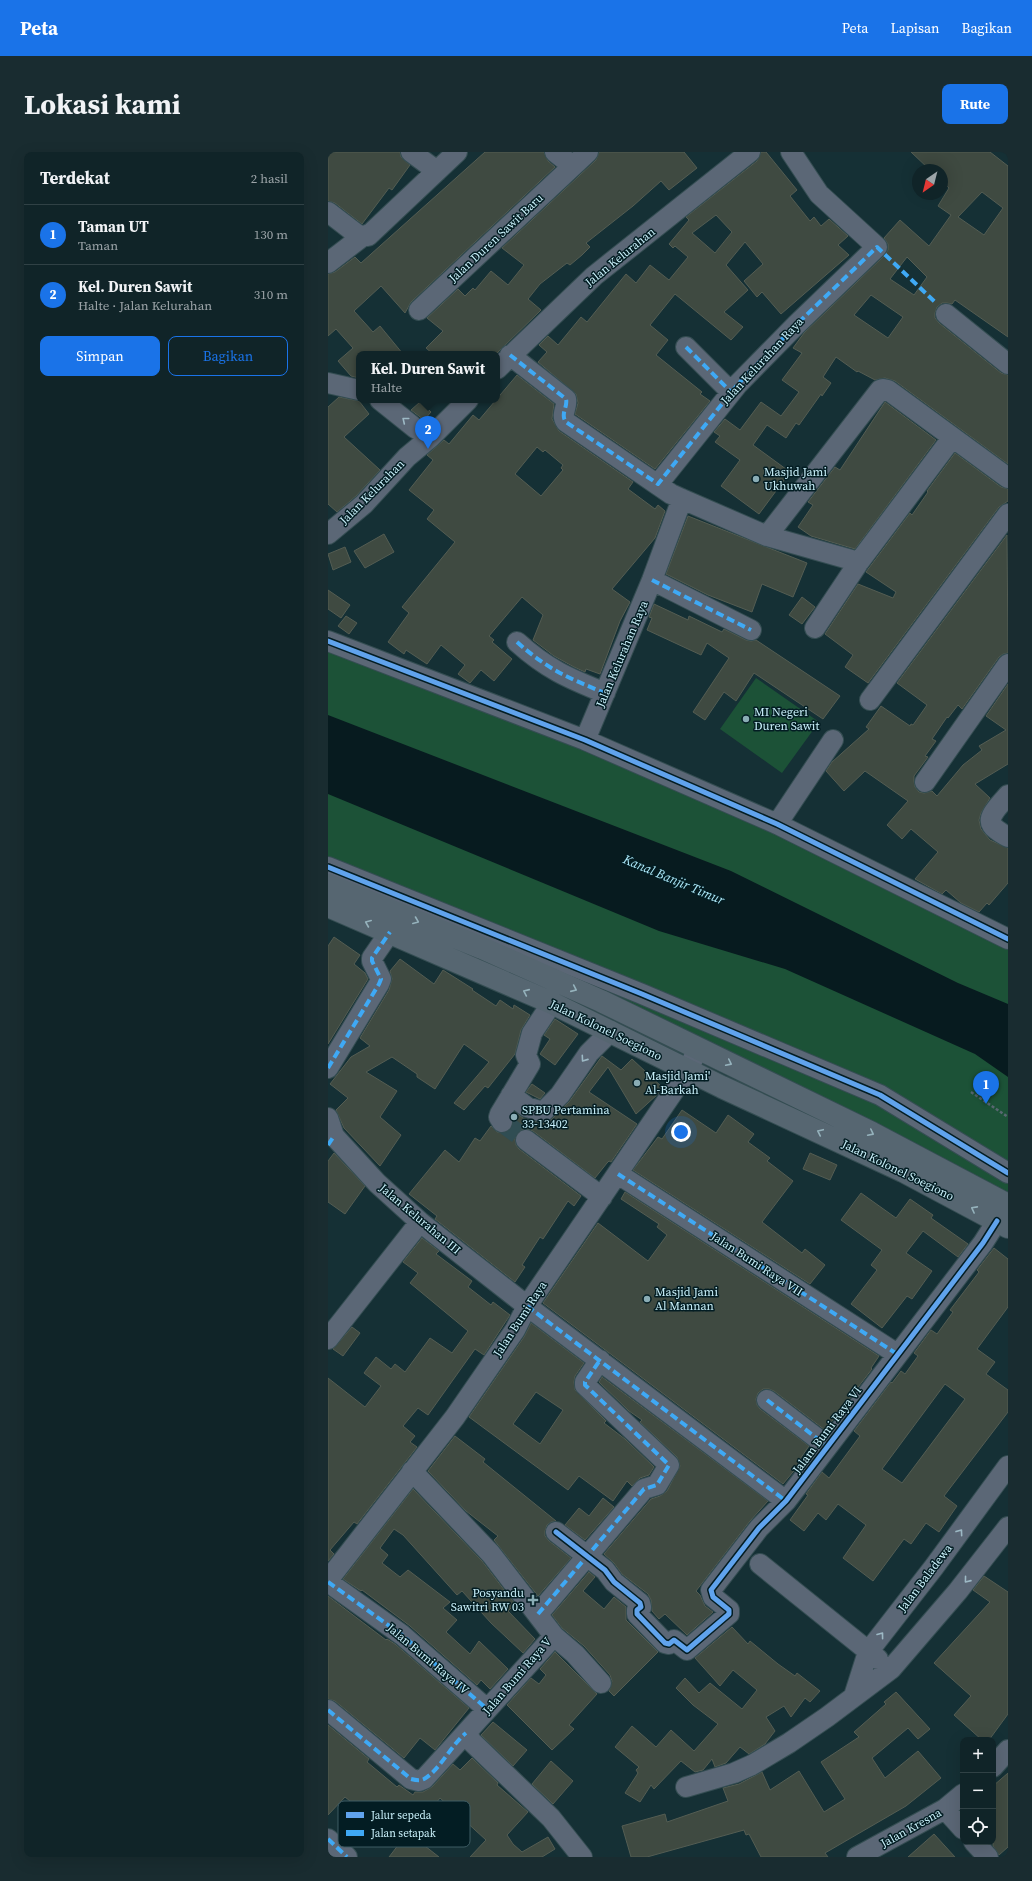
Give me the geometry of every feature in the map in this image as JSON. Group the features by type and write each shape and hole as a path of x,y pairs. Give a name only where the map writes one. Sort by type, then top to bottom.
{"main road":[{"name":"Jalan Kolonel Soegiono","path":"328,885 482,948 601,1001 872,1133 1004,1218"},
{"name":"Jalan Kolonel Soegiono","path":"328,906 552,1003 688,1070 1004,1218"}],"street":[{"path":"411,152 437,171"},
{"path":"328,263 364,236 368,236 457,152"},
{"path":"555,152 573,166"},
{"name":"Jalan Duren Sawit Baru","path":"419,310 588,152"},
{"name":"Jalan Kelurahan Raya","path":"658,484 731,392 796,325 877,247 819,194 790,152"},
{"name":"Jalan Kelurahan","path":"503,362 594,276 737,155"},
{"path":"328,212 358,235 364,236"},
{"path":"946,314 1008,364"},
{"path":"686,347 731,392"},
{"path":"503,362 566,399 567,403 563,415 566,422 682,499 767,536 859,562"},
{"path":"328,383 356,389"},
{"path":"767,536 883,388 888,390 1008,478"},
{"path":"384,403 415,428 431,437"},
{"name":"Jalan Kelurahan","path":"328,534 364,504 407,457 431,437 457,404"},
{"path":"815,628 859,562 952,438"},
{"name":"Jalan Kelurahan Raya","path":"585,740 652,580 682,499"},
{"path":"870,700 1008,514"},
{"path":"652,580 752,630"},
{"path":"328,641 585,740 778,824 1008,939"},
{"path":"517,642 536,659 562,676 605,694"},
{"path":"924,782 1008,664"},
{"path":"778,824 833,740"},
{"path":"1008,795 992,816 990,821 992,826 1008,837"},
{"path":"328,867 642,994 880,1095 1008,1173"},
{"path":"328,1068 379,984 381,979 372,962 372,958 390,932"},
{"path":"502,1122 499,1117 500,1114 530,1064 526,1055 532,1033 552,1003"},
{"path":"512,1095 527,1108 543,1112 560,1095 589,1053 611,1031"},
{"name":"Jalan Bumi Raya","path":"328,1581 455,1417 515,1330 527,1306 688,1070 698,1048"},
{"name":"Jalan Kelurahan III","path":"330,1133 377,1183 420,1222 527,1306"},
{"path":"526,1140 602,1197"},
{"name":"Jalan Bumi Raya VII","path":"618,1174 897,1354"},
{"name":"Jalam Bumi Raya VI","path":"586,1555 606,1570 614,1582 640,1603 641,1607 637,1610 637,1614 665,1643 669,1644 674,1640 687,1650 701,1639 730,1613 728,1608 711,1594 711,1590 759,1528 786,1500 897,1354 1004,1218"},
{"path":"328,1338 420,1222"},
{"path":"527,1306 786,1500"},
{"path":"538,1614 586,1555 644,1488 656,1485 669,1465 585,1385 585,1382 600,1360"},
{"path":"767,1400 827,1446"},
{"name":"Jalan Baladewa","path":"854,1696 868,1652 934,1567 1008,1466"},
{"name":"Jalan Bumi Raya V","path":"328,1710 411,1780 419,1781 424,1779 432,1772 554,1636 491,1554 412,1471"},
{"path":"686,1787 734,1773 752,1765 789,1743 891,1669 958,1591 1008,1527"},
{"path":"556,1532 586,1555"},
{"path":"760,1564 891,1669"},
{"name":"Jalan Bumi Raya IV","path":"328,1581 402,1635 487,1710"},
{"path":"554,1636 575,1654 602,1683"},
{"path":"466,1733 472,1742 551,1818 582,1857"},
{"path":"996,1764 1008,1750"},
{"name":"Jalan Kresna","path":"857,1857 945,1810 960,1797"},
{"path":"945,1810 960,1826"},
{"path":"328,1839 348,1857"},
{"path":"977,1845 988,1857"}],"path":[{"path":"971,1092 1008,1117"}],"green space":[{"path":"328,641 585,740 1008,940 1008,1205 872,1133 328,885"},
{"path":"756,678 819,722 782,773 720,729"}],"water":[{"name":"Kanal Banjir Timur","path":"328,715 731,871 958,983 1008,1004 1008,1077 975,1054 785,969 659,931 328,794"}],"building":[{"path":"328,152 400,152 401,157 410,165 392,190 389,188 362,224 335,203 328,201"},
{"path":"485,152 544,152 548,161 555,167 411,302 405,313 381,286 354,311 373,332 380,326 401,351 356,351 356,377 351,376 338,361 353,348 336,329 328,336 328,274 335,272 355,257 361,263"},
{"path":"599,152 684,152 697,168 669,190 661,181 633,206 586,243 590,247 582,255 570,265 567,263 540,284 528,299 541,310 499,351 430,351 426,348 443,331 427,318 458,289 465,296 473,288 475,290 491,271 508,285 524,265 502,248 596,160"},
{"path":"761,152 766,152 797,190 790,196 810,221 814,217 821,226 829,219 848,236 838,245 849,255 781,314 762,292 757,297 744,281 763,264 745,242 726,265 748,290 724,312 743,327 731,340 675,294 650,325 668,340 656,355 702,392 700,394 710,401 655,469 575,414 578,403 576,394 538,362 547,352 539,345 548,336 558,345 581,317 587,322 626,274 636,283 650,265 669,280 688,257 675,246 673,248 669,244 689,220 686,217 757,161","holes":["716,215 732,232 715,253 692,233"]},
{"path":"911,152 990,152 1008,166 1008,337 955,300 952,304 942,303 937,307 935,318 939,323 1001,373 1008,375 1008,464 895,381 885,378 875,380 858,371 857,372 836,357 823,377 831,383 822,396 821,394 799,425 796,423 786,438 767,425 753,445 790,472 759,514 721,486 740,460 715,442 720,436 714,432 725,419 740,430 761,402 781,416 799,392 782,380 802,353 793,348 804,333 885,255 888,250 888,244 884,238 900,220 929,246 951,215 938,206 942,200 948,200 948,164 924,164","holes":["982,192 1003,208 984,235 958,217","907,257 927,277 914,295 890,279","871,295 903,317 888,338 854,315"]},
{"path":"517,375 554,404 552,419 559,431 633,482 628,489 655,509 658,505 665,511 655,538 612,589 630,602 620,621 600,674 586,669 585,672 574,667 554,656 533,640 543,615 522,597 489,636 494,640 492,642 512,659 494,681 481,670 470,683 458,674 465,665 441,645 427,664 406,650 404,654 388,642 409,613 402,607 455,542 427,519 434,510 409,490 433,460 427,455 444,440 449,444 473,415 479,420 493,403 500,403 500,395","holes":["537,447 543,452 545,450 563,465 561,468 563,470 541,496 515,474"]},
{"path":"339,397 356,400 356,403 361,403 369,414 344,437 380,470 356,496 337,512 328,504 328,407"},
{"path":"885,402 936,440 855,549 811,536 798,527 813,505 808,502 835,467 840,470"},
{"path":"419,403 421,403 431,412 424,420 411,410"},
{"path":"955,453 1001,487 1008,489 1008,501 999,507 868,683 845,667 853,655 825,634 858,584 893,598 896,592 866,572 910,513 912,515 928,492 927,491"},
{"path":"688,516 807,563 793,597 762,584 752,612 708,595 666,574"},
{"path":"384,534 394,552 365,568 354,551"},
{"path":"1007,535 1008,653 999,657 962,709 958,705 948,718 947,717 932,739 936,741 925,756 928,757 914,776 915,787 919,792 924,793 932,791 937,796 963,765 982,750 979,746 1006,730 986,716 1008,684 1008,764 975,784 990,798 981,813 979,820 981,829 990,840 1008,848 1008,883 989,905 987,903 979,912 961,903 946,890 942,894 915,879 938,852 911,829 902,839 887,825 908,801 865,771 844,791 826,771 832,762 869,729 866,727 881,706 910,726 911,724 913,725 927,705 897,683"},
{"path":"345,547 351,562 333,570 328,554"},
{"path":"328,590 350,605 341,618 328,609"},
{"path":"802,597 815,607 802,624 789,615"},
{"path":"654,604 688,620 689,616 722,632 724,629 746,640 756,640 840,696 823,719 754,673 736,701 724,692 705,720 693,712 729,658 707,643 701,655 647,630 652,618 649,617"},
{"path":"346,616 357,623 349,634 338,626"},
{"path":"334,937 360,955 354,964 365,973 368,979 328,1044 328,946"},
{"path":"400,959 434,984 443,970 496,1006 500,1000 513,1009 514,1005 530,1015 521,1030 515,1054 488,1088 485,1086 464,1110 454,1103 489,1062 464,1044 435,1089 417,1077 417,1074 392,1057 366,1072 397,1091 380,1117 401,1135 380,1166 344,1128 336,1110 348,1098 330,1084 351,1057 370,1046 360,1038 389,990 392,979 390,971"},
{"path":"555,1019 578,1034 555,1065 540,1054 550,1039 544,1035"},
{"path":"602,1056 621,1070 632,1059 662,1087 658,1094 636,1114 608,1067 589,1092 637,1124 611,1162 609,1161 607,1163 595,1178 533,1131 527,1129 521,1130 517,1133 515,1139 516,1145 519,1149 581,1196 574,1206 568,1201 543,1239 540,1237 522,1265 525,1267 515,1282 435,1219 437,1216 409,1194 445,1150 459,1162 475,1138 480,1141 491,1126 497,1132 508,1132 512,1127 512,1116 515,1112 523,1118 540,1123 545,1123 551,1120 569,1102"},
{"path":"532,1084 545,1093 540,1099 526,1092"},
{"path":"682,1110 716,1133 728,1115 754,1134 748,1142 770,1158 767,1161 793,1181 762,1222 802,1253 805,1249 825,1265 810,1284 633,1170 658,1137 662,1139"},
{"path":"334,1153 365,1186 345,1214 328,1202 328,1161"},
{"path":"810,1153 837,1165 830,1180 803,1169"},
{"path":"625,1192 879,1356 871,1368 872,1369 825,1430 774,1391 763,1389 758,1393 756,1399 757,1405 760,1409 809,1446 800,1459 802,1461 783,1484 543,1303 598,1223 648,1261 667,1235 657,1227 659,1224 621,1199"},
{"path":"861,1193 896,1218 910,1199 933,1215 931,1218 968,1244 958,1257 923,1231 906,1253 932,1271 912,1299 907,1296 882,1328 851,1304 877,1270 871,1265 882,1250 841,1220"},
{"path":"422,1238 439,1251 436,1254 472,1281 468,1287 491,1305 493,1302 510,1315 484,1355 475,1349 428,1415 418,1408 403,1426 415,1436 410,1442 417,1447 357,1524 354,1522 330,1550 334,1554 328,1561 328,1378 365,1407 381,1386 364,1373 376,1357 391,1369 395,1364 405,1372 430,1338 452,1353 468,1331 410,1283 418,1273 403,1262"},
{"path":"994,1248 1008,1259 1008,1307 977,1349 995,1362 986,1374 1008,1390 1008,1412 944,1496 957,1506 939,1532 926,1523 911,1544 904,1539 873,1581 843,1558 866,1525 838,1504 826,1520 818,1513 804,1531 790,1520 822,1472 829,1478 860,1436 854,1431 891,1382 892,1383 901,1371 905,1374 918,1356 914,1353 931,1330 937,1334 953,1312 950,1310 979,1272 977,1270","holes":["945,1384 965,1399 902,1483 882,1469"]},
{"path":"531,1323 584,1363 575,1376 575,1390 606,1421 604,1423 625,1439 654,1467 649,1475 640,1478 632,1486 627,1481 613,1501 579,1476 568,1490 469,1417 524,1337","holes":["536,1392 563,1410 540,1444 513,1424"]},
{"path":"352,1327 360,1333 343,1356 333,1349"},
{"path":"602,1377 768,1501 750,1521 696,1591 700,1595 705,1606 713,1612 687,1635 665,1614 659,1619 652,1611 651,1600 648,1594 622,1574 614,1563 604,1554 651,1499 660,1496 667,1491 680,1466 677,1457 640,1422 642,1420 629,1411 599,1382"},
{"path":"455,1436 485,1459 483,1462 556,1521 547,1525 545,1536 549,1541 571,1558 538,1596 494,1540 498,1536 466,1511 428,1471"},
{"path":"413,1489 482,1561 515,1604 508,1611 535,1639 523,1653 491,1623 462,1591 457,1595 403,1535 394,1529 380,1548 388,1555 382,1563 400,1577 408,1570 450,1602 443,1608 457,1620 446,1632 470,1654 479,1641 508,1669 490,1689 481,1680 477,1685 410,1626 362,1590 361,1591 343,1579"},
{"path":"603,1498 614,1507 585,1540 565,1525 579,1508 589,1516"},
{"path":"589,1572 595,1577 583,1591 604,1609 614,1597 626,1607 626,1620 658,1652 614,1696 609,1691 612,1681 610,1675 584,1646 562,1628 552,1615"},
{"path":"984,1576 1008,1592 1008,1714 991,1737 979,1737 954,1715 971,1696 934,1663 990,1602 973,1590"},
{"path":"328,1596 386,1640 387,1639 395,1644 469,1708 435,1750 420,1738 404,1758 335,1701 328,1699"},
{"path":"732,1627 748,1644 750,1641 778,1664 795,1676 797,1673 820,1691 810,1702 805,1698 791,1717 784,1706 766,1717 775,1731 765,1744 749,1754 740,1747 726,1763 715,1767 712,1759 703,1770 695,1772 681,1761 654,1789 651,1785 640,1802 625,1793 638,1773 636,1770 639,1767 615,1747 632,1726 656,1747 671,1730 694,1751 718,1724 693,1705 676,1688 685,1678 699,1693 710,1683 742,1709 757,1690 733,1670 720,1686 695,1658"},
{"path":"555,1652 597,1694 569,1725 574,1729 552,1750 507,1705 531,1678 539,1684 546,1675 540,1669"},
{"path":"896,1692 930,1729 918,1739 908,1728 872,1758 885,1778 918,1751 941,1778 906,1806 825,1853 828,1857 761,1857 749,1834 746,1835 744,1830 647,1857 631,1857 622,1826 665,1814 667,1822 728,1801 723,1788 739,1784 762,1772 770,1790 799,1771 824,1812 845,1799 821,1762 859,1737 854,1732 886,1704 884,1702"},
{"path":"493,1722 527,1750 513,1766 481,1735"},
{"path":"328,1725 369,1759 367,1762 397,1787 399,1785 413,1795 415,1792 423,1792 432,1787 453,1764 460,1770 472,1758 498,1783 497,1785 528,1812 507,1835 513,1844 522,1852 548,1837 555,1849 542,1857 470,1857 486,1840 470,1825 470,1801 443,1801 440,1798 438,1801 350,1801 345,1797 341,1801 338,1801 338,1804 328,1815"},
{"path":"551,1761 573,1781 553,1804 532,1784"},
{"path":"1008,1773 1008,1847 999,1855 993,1846 996,1845 996,1783"},
{"path":"934,1834 955,1857 908,1857"},
{"path":"397,1847 426,1847 439,1857 389,1857"}],"tunnel":[{"path":"502,1122 526,1140"}],"marked path":[{"path":"510,355 566,399 564,413 564,419 566,422 658,484 738,384 796,325 877,247 937,304"},
{"path":"686,347 731,392"},
{"path":"652,580 751,630"},
{"path":"517,642 538,659 558,672 605,693"},
{"path":"328,1068 379,984 381,979 372,958 390,932"},
{"path":"328,1145 334,1136"},
{"path":"618,1174 897,1354"},
{"path":"527,1306 786,1501 784,1503"},
{"path":"538,1614 644,1489 657,1485 669,1465 585,1385 585,1382 600,1360"},
{"path":"767,1400 827,1446"},
{"path":"328,1582 402,1635 487,1709"},
{"path":"328,1710 414,1780 422,1780 430,1775 466,1733"},
{"path":"328,1839 347,1857"}],"cycle path":[{"path":"328,641 585,740 777,824 1008,939"},
{"path":"328,867 642,994 880,1095 1008,1173"},
{"path":"556,1532 605,1570 614,1582 640,1603 641,1607 637,1610 637,1614 665,1643 669,1644 674,1640 687,1650 729,1614 729,1610 713,1597 711,1590 759,1528 786,1501 983,1243 997,1221"}],"place":[{"name":"Kel. Duren Sawit","path":"428,449"},
{"name":"Masjid Jami Ukhuwah","path":"756,479"},
{"name":"MI Negeri Duren Sawit","path":"746,719"},
{"name":"Masjid Jami' Al-Barkah","path":"637,1083"},
{"name":"Taman UT","path":"986,1104"},
{"name":"SPBU Pertamina 33-13402","path":"514,1117"},
{"name":"Masjid Jami Al Mannan","path":"647,1299"},
{"name":"Posyandu Sawitri RW 03","path":"533,1600"}]}
